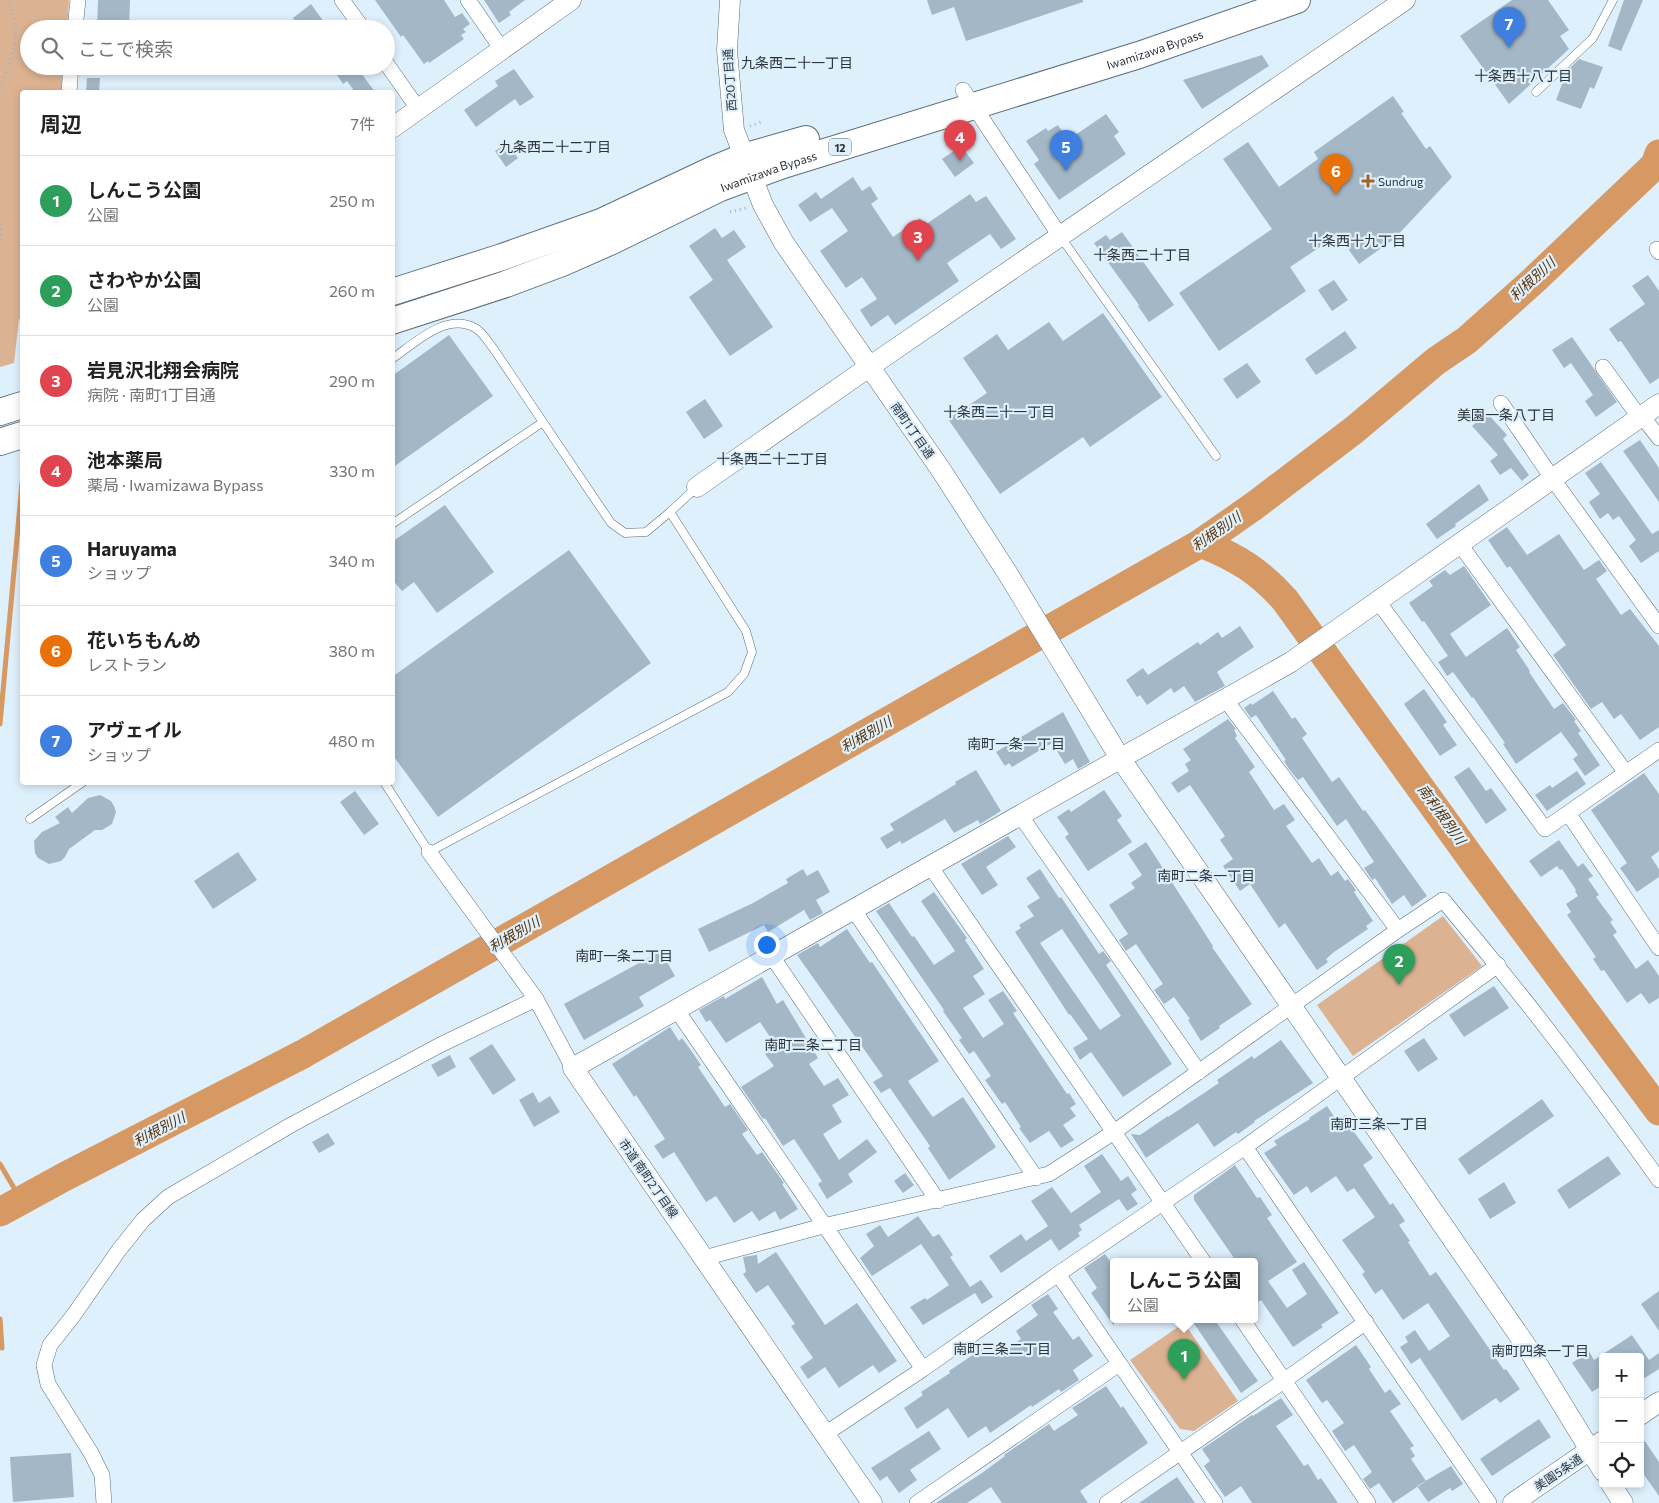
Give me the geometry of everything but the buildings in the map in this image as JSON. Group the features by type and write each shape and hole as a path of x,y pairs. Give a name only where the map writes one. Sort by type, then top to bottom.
{"highway":[{"name":"Iwamizawa Bypass","path":"395,291 502,257 601,222 714,169 747,167 968,98 1244,0"},
{"name":"Iwamizawa Bypass","path":"968,98 1139,55 1298,0"},
{"name":"Iwamizawa Bypass","path":"395,319 506,284 562,263 612,241 720,188 747,167"},
{"path":"0,412 20,406"},
{"path":"0,442 20,436"}],"street":[{"path":"76,20 78,0"},
{"path":"342,0 356,20"},
{"path":"468,0 503,51"},
{"path":"395,126 503,51 572,0"},
{"name":"西20丁目通","path":"730,0 727,50 734,130 747,167"},
{"path":"698,488 869,367 1256,100 1405,0"},
{"path":"69,90 70,75"},
{"path":"394,75 419,110"},
{"path":"968,98 1060,236"},
{"name":"南町1丁目通","path":"747,167 763,205 784,243 941,470 1008,574 1120,758 1596,1446"},
{"path":"1603,367 1659,438"},
{"path":"1500,403 1552,478 1658,623"},
{"path":"573,1068 1291,662 1659,404"},
{"path":"1459,543 1626,773"},
{"path":"1377,600 1545,829 1626,773 1657,756"},
{"path":"1225,699 1398,930"},
{"path":"1568,813 1659,948"},
{"path":"1020,815 1199,1072"},
{"name":"市道 南町2丁目線","path":"429,852 532,995 573,1068 872,1503"},
{"path":"930,866 1201,1258"},
{"path":"704,1258 823,1226 1049,1174 1114,1132 1398,930 1444,900 1498,965 1606,1106 1659,1180"},
{"path":"853,909 1036,1178"},
{"path":"771,955 938,1201"},
{"path":"824,1434 923,1369 1245,1146 1498,965"},
{"path":"104,1503 102,1475 91,1453 48,1384 44,1365 50,1346 143,1220 168,1197 291,1125 532,995"},
{"path":"676,1009 823,1226 923,1369"},
{"path":"1245,1146 1489,1503"},
{"path":"1058,1274 1215,1503"},
{"path":"1107,1503 1366,1322"},
{"path":"1245,1323 1368,1503"},
{"path":"917,1503 1120,1364"},
{"path":"1644,1412 1659,1402"},
{"name":"美園5条通","path":"1513,1503 1596,1446"},
{"path":"1614,1488 1623,1503"}],"lane":[{"path":"1536,92 1593,38 1613,0"},
{"path":"1060,236 1216,456"},
{"path":"395,357 430,332 453,323 476,328 493,348 611,522 625,533 646,532 698,488"},
{"path":"395,522 543,422"},
{"path":"386,785 429,852 728,692 744,674 752,652 746,631 670,512"},
{"path":"30,819 79,785"}],"path":[{"path":"0,87 11,57 14,37 14,20 8,0"},
{"path":"0,224 0,247"}],"shaded area":[{"path":"0,0 69,0 68,20 20,20 20,75 62,75 61,90 20,90 20,319 14,363 0,367"},
{"path":"1443,916 1482,966 1353,1056 1317,1005"},
{"path":"1184,1323 1238,1401 1194,1431 1180,1429 1130,1360"}],"waterway":[{"name":"利根別川","path":"0,1212 303,1054 1201,543 1254,506 1354,430 1436,361 1467,340 1533,281 1655,165 1659,154"},
{"path":"0,724 20,505"},
{"name":"南利根別川","path":"1201,543 1247,566 1285,600 1476,865 1659,1111"},
{"path":"0,1164 21,1200"},
{"path":"0,1319 2,1348"}],"place":[{"name":"アヴェイル","path":"1509,48"},
{"name":"池本薬局","path":"960,161"},
{"name":"Haruyama","path":"1066,171"},
{"name":"Sundrug","path":"1368,181"},
{"name":"花いちもんめ","path":"1336,195"},
{"name":"岩見沢北翔会病院","path":"918,261"},
{"name":"さわやか公園","path":"1399,985"},
{"name":"しんこう公園","path":"1184,1380"}],"district":[{"name":"九条西二十一丁目","path":"797,62"},
{"name":"十条西十八丁目","path":"1523,75"},
{"name":"九条西二十二丁目","path":"555,146"},
{"name":"十条西十九丁目","path":"1357,240"},
{"name":"十条西二十丁目","path":"1142,254"},
{"name":"十条西二十一丁目","path":"999,411"},
{"name":"美園一条八丁目","path":"1506,414"},
{"name":"十条西二十二丁目","path":"772,458"},
{"name":"南町一条一丁目","path":"1016,743"},
{"name":"南町二条一丁目","path":"1206,875"},
{"name":"南町一条二丁目","path":"624,955"},
{"name":"南町二条二丁目","path":"813,1044"},
{"name":"南町三条一丁目","path":"1379,1123"},
{"name":"南町三条二丁目","path":"1002,1348"},
{"name":"南町四条一丁目","path":"1540,1350"}]}
